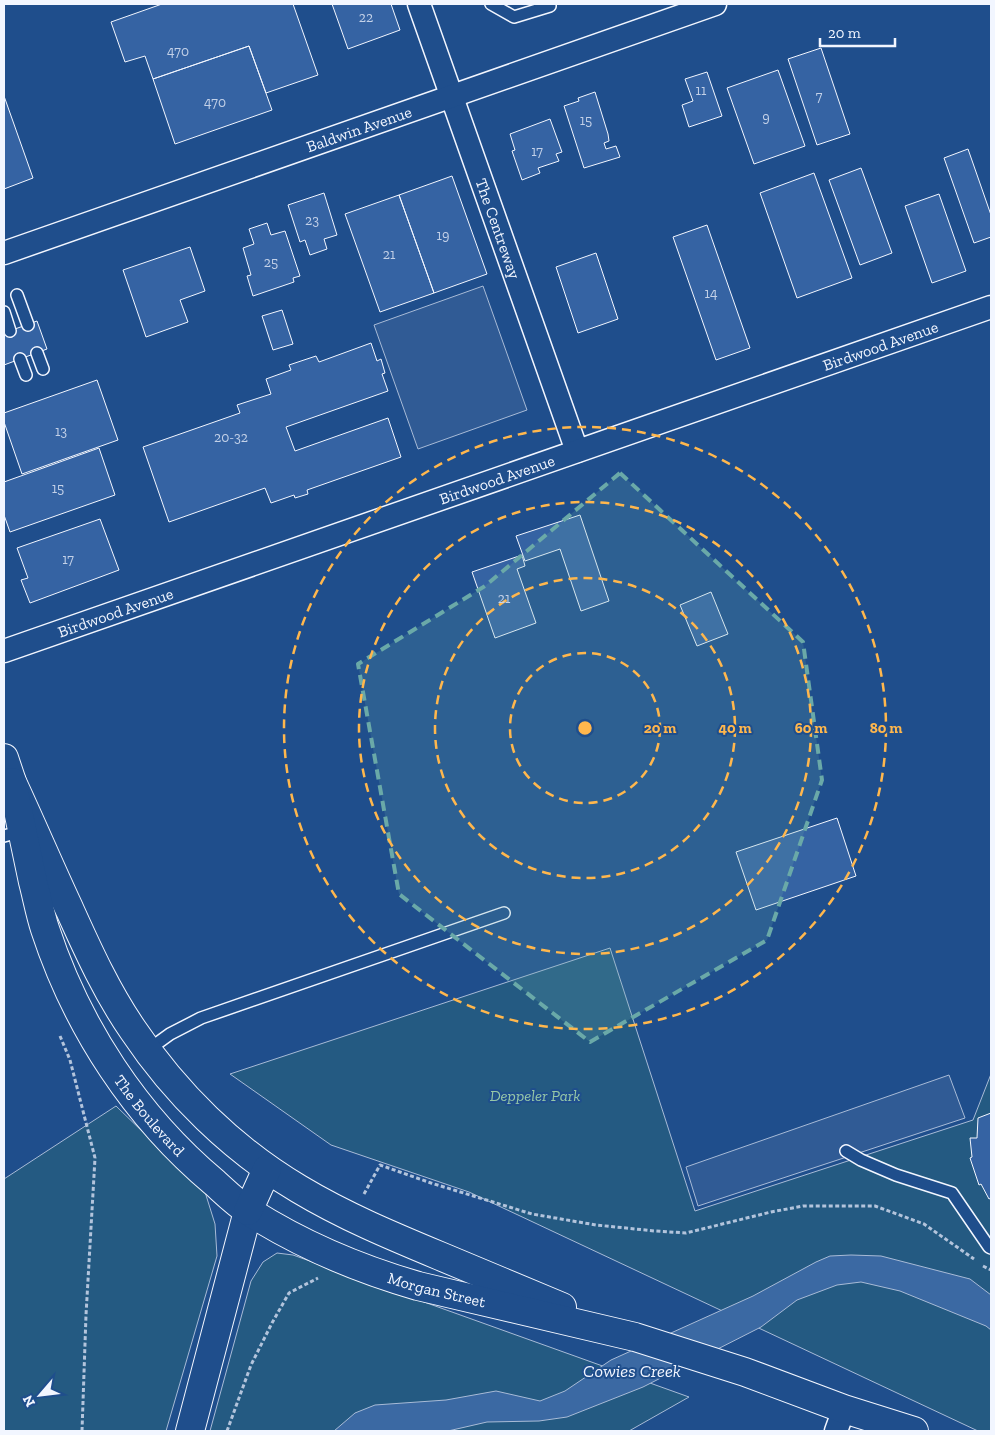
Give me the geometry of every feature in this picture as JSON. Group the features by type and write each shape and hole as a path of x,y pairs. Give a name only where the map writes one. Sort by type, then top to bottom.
{"main road":[{"name":"The Boulevard","path":"8,770 13,834 48,938 72,996 99,1048 137,1103 176,1147 205,1175 248,1211"},
{"name":"The Boulevard","path":"8,770 96,965 121,1012 167,1076 230,1140 267,1169"},
{"path":"190,1431 248,1211 267,1169"},
{"name":"Morgan Street","path":"267,1169 299,1190 351,1218 635,1337"},
{"name":"Morgan Street","path":"248,1211 356,1266 418,1286 635,1337 721,1364 840,1420 914,1431"}],"street":[{"name":"The Centreway","path":"419,4 577,451"},
{"name":"Baldwin Avenue","path":"4,253 715,4"},
{"name":"Birdwood Avenue","path":"4,651 991,307"}],"lane":[{"path":"491,4 514,17 550,6"},
{"path":"16,295 28,325"},
{"path":"4,312 10,331"},
{"path":"38,353 44,369"},
{"path":"20,359 26,375"},
{"path":"147,1050 170,1034 201,1018 504,913"},
{"path":"846,1150 861,1160 896,1175 952,1193 991,1248"}],"path":[{"path":"59,1033 70,1060 95,1158 86,1315 82,1431"},
{"path":"351,1218 380,1165 532,1214 596,1225 655,1231 686,1233 803,1206 875,1206 924,1224 991,1270"},
{"path":"228,1431 251,1365 289,1293 321,1277 332,1255"}],"highlighted area":[{"path":"620,473 803,642 822,780 767,940 590,1042 399,894 358,664 485,586"}],"green space":[{"name":"Deppeler Park","path":"610,948 695,1211 973,1120 991,1074 991,1431 978,1431 469,1192 331,1145 230,1074"},
{"path":"116,1106 205,1192 215,1224 217,1256 166,1431 4,1431 4,1179"},
{"path":"277,1253 293,1255 689,1397 629,1431 210,1431 251,1281 263,1262"}],"shaded area":[{"path":"483,286 527,410 418,449 374,325"},
{"path":"949,1075 965,1118 698,1206 686,1167"}],"water":[{"name":"Cowies Creek","path":"830,1256 881,1256 970,1279 991,1295 991,1330 986,1326 900,1291 861,1282 837,1285 797,1300 761,1327 643,1387 567,1417 539,1421 487,1422 448,1431 334,1431 355,1413 375,1405 446,1400 496,1391 540,1401 565,1391 611,1360 753,1296 816,1262"}],"building":[{"path":"162,4 293,4 318,75 266,93 249,46 153,79 145,56 125,62 111,22"},
{"path":"332,4 391,4 400,30 348,49"},
{"path":"249,46 272,110 175,144 153,79"},
{"path":"821,48 850,134 817,145 788,59"},
{"path":"778,70 805,146 754,164 727,88"},
{"path":"707,72 722,116 689,127 682,105 693,101 685,79"},
{"path":"595,92 608,134 609,141 604,143 606,149 616,146 620,157 584,168 564,106 579,101 578,98"},
{"path":"4,96 33,178 4,189"},
{"path":"550,119 562,152 556,154 559,161 538,168 540,173 522,180 512,151 515,150 510,134"},
{"path":"968,149 991,215 991,237 974,243 944,158"},
{"path":"861,168 892,253 860,265 829,180"},
{"path":"814,173 852,278 797,298 760,193"},
{"path":"452,176 487,274 434,293 399,195"},
{"path":"324,193 337,235 324,239 327,249 310,255 305,240 300,242 288,205"},
{"path":"939,194 966,271 932,283 905,206"},
{"path":"399,195 434,293 380,312 345,214"},
{"path":"267,223 271,235 285,231 300,276 293,278 294,282 253,296 247,276 251,275 243,248 254,244 249,229"},
{"path":"707,225 750,348 716,360 673,237"},
{"path":"190,247 205,291 180,300 188,322 146,337 123,270"},
{"path":"596,253 618,319 578,333 556,267"},
{"path":"282,310 293,344 273,350 262,316"},
{"path":"37,321 47,349 4,365 4,333"},
{"path":"371,343 377,361 381,359 385,373 382,374 388,391 286,427 295,451 388,418 401,457 307,490 308,494 295,498 294,495 271,503 265,488 169,522 143,447 240,413 237,405 271,394 266,379 291,370 289,365 316,356 319,362"},
{"path":"97,380 118,440 22,474 4,422 4,413"},
{"path":"99,448 115,495 10,532 4,515 4,482"},
{"path":"580,515 609,601 581,611 560,549 525,561 516,536"},
{"path":"100,519 119,570 30,603 21,580 28,578 17,548"},
{"path":"522,555 525,566 517,569 536,623 495,638 472,572"},
{"path":"711,592 728,634 697,646 680,605"},
{"path":"837,818 856,876 756,910 736,852"},
{"path":"991,1113 991,1198 989,1199 981,1184 979,1185 970,1158 972,1157 970,1138 977,1138 978,1118"}]}
